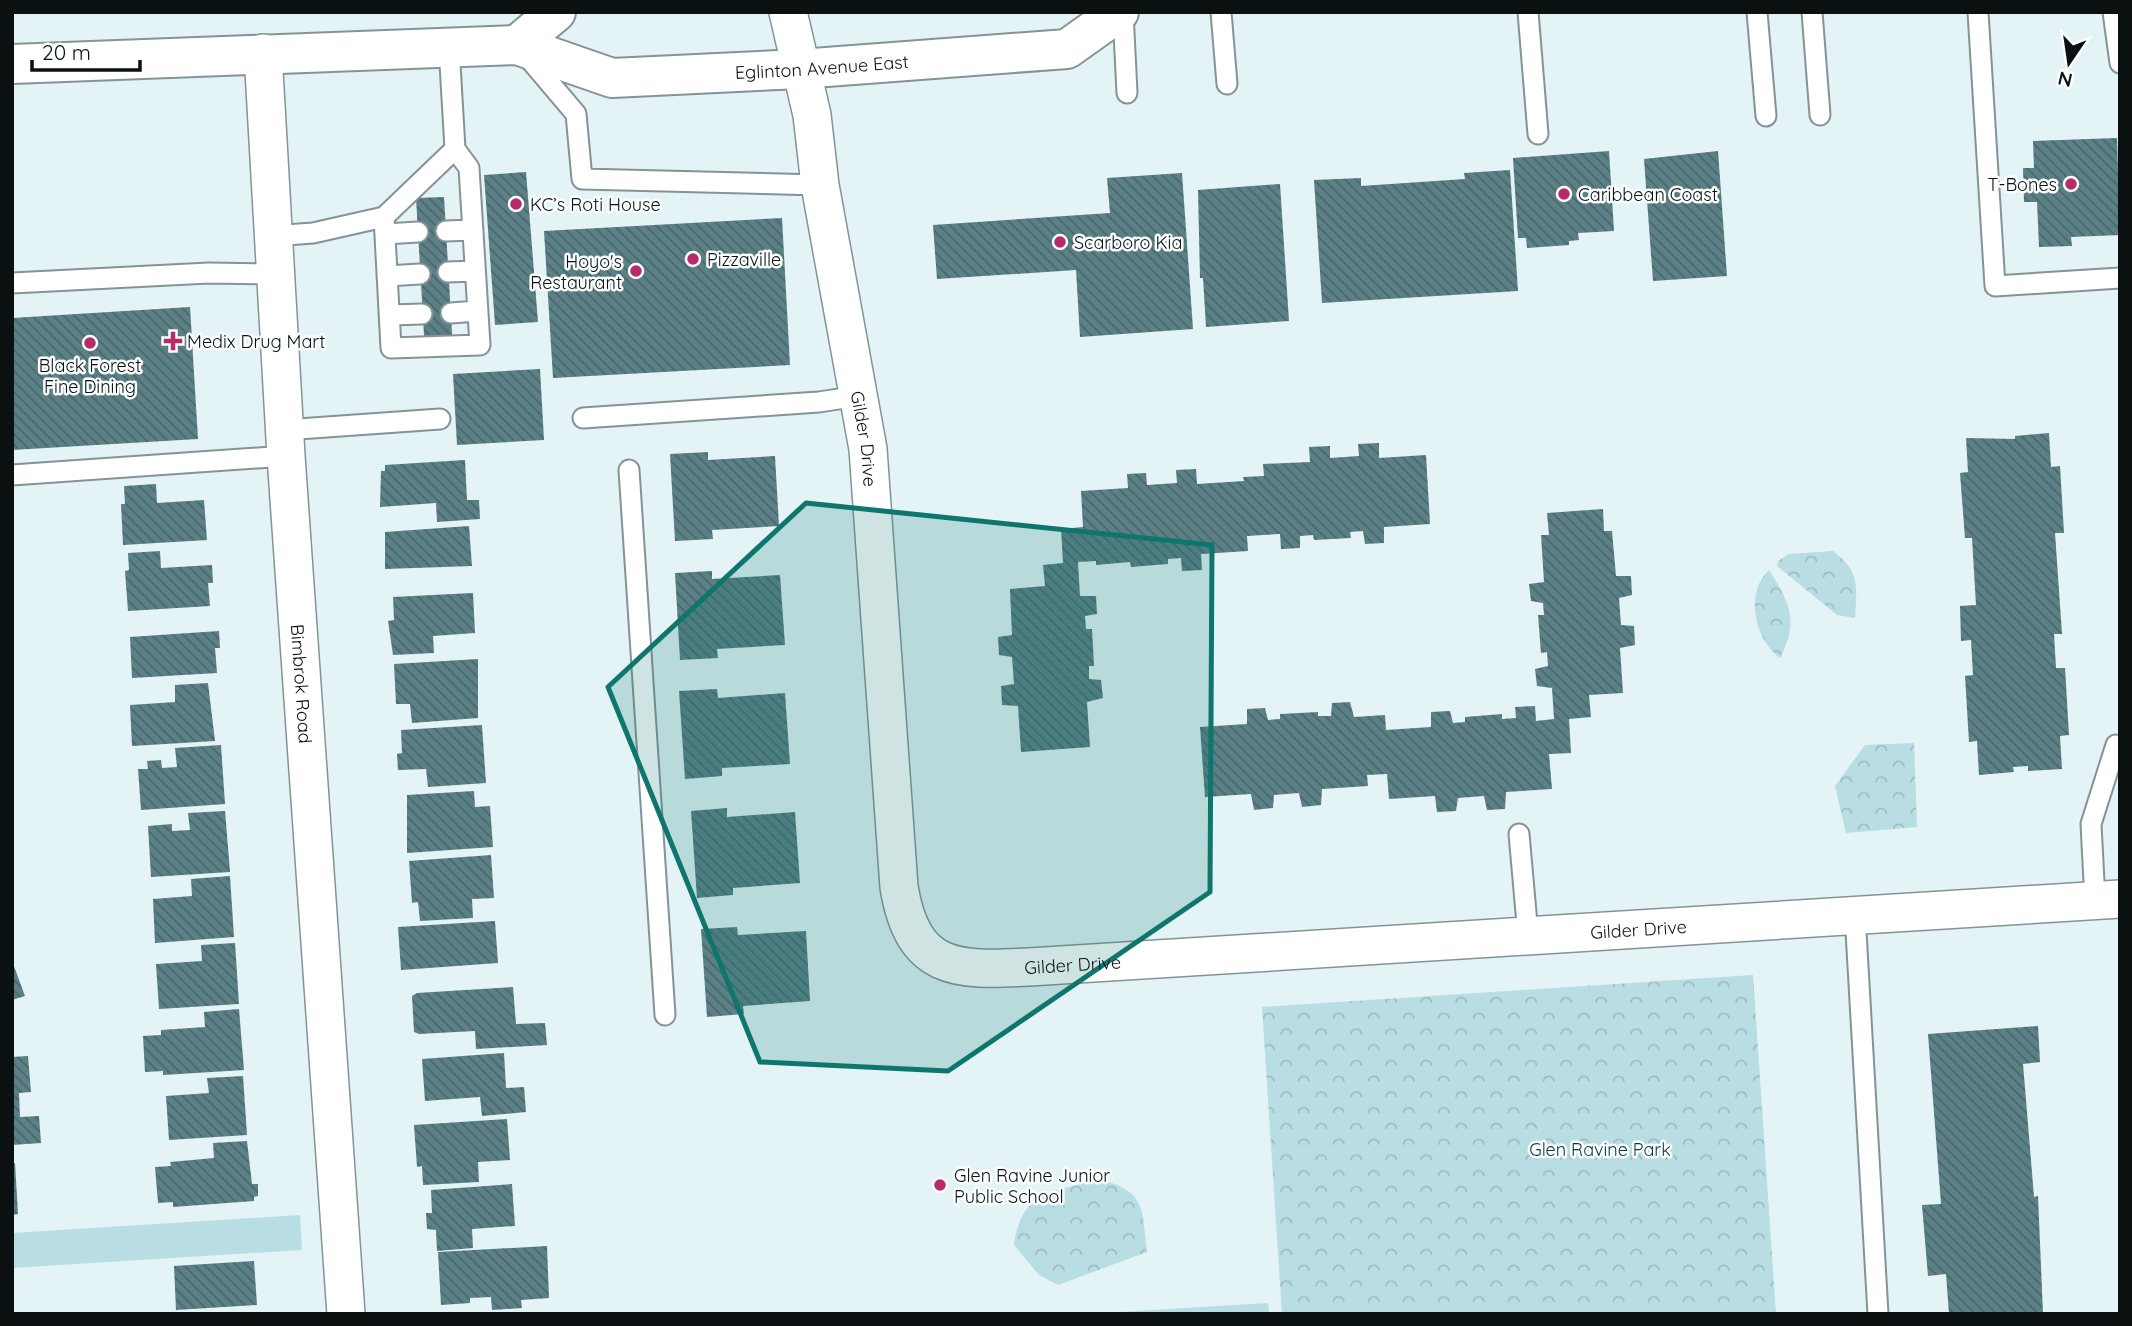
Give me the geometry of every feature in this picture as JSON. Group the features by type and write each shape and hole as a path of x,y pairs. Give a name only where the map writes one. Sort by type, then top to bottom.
{"main road":[{"path":"517,45 556,12"},
{"name":"Eglinton Avenue East","path":"12,64 517,45 612,78 800,69 1067,49 1121,12"}],"street":[{"name":"Gilder Drive","path":"788,12 812,115 820,185 868,449 903,913 923,948 942,963 984,969 2107,900"},
{"name":"Bimbrok Road","path":"263,53 285,443 346,1314"}],"lane":[{"path":"1121,12 1127,93"},
{"path":"1221,12 1227,84"},
{"path":"1528,12 1538,134"},
{"path":"1757,12 1766,117"},
{"path":"1812,12 1820,115"},
{"path":"1978,12 1995,286 2120,278"},
{"path":"2113,12 2120,63"},
{"path":"517,45 576,114 582,179 820,185"},
{"path":"449,47 455,149 469,168 480,345 391,348 384,226 455,149"},
{"path":"272,236 384,226 418,232"},
{"path":"446,230 473,230"},
{"path":"448,272 475,271"},
{"path":"12,283 209,273 276,274"},
{"path":"387,276 420,274"},
{"path":"451,313 477,311"},
{"path":"390,314 422,314"},
{"path":"583,418 819,402 858,396"},
{"path":"12,475 285,443 440,419"},
{"path":"629,470 666,1015"},
{"path":"2107,900 2091,824 2116,745"},
{"path":"1519,834 1528,935"},
{"path":"1855,914 1878,1314"}],"highlighted area":[{"path":"806,503 1212,545 1210,892 948,1071 760,1062 608,687"}],"green space":[{"path":"1833,551 1842,558 1855,580 1855,618 1837,615 1777,566 1778,561 1789,554"},
{"path":"1769,570 1790,613 1789,634 1780,658 1764,640 1756,616 1757,591"},
{"path":"1914,743 1917,827 1846,833 1835,786 1865,745"},
{"name":"Glen Ravine Park","path":"1753,975 1776,1314 1282,1314 1262,1007"},
{"path":"1101,1180 1127,1190 1134,1197 1142,1214 1147,1252 1058,1285 1039,1275 1014,1245 1018,1227 1032,1203 1043,1196 1055,1190"},
{"path":"300,1215 302,1250 12,1268 12,1233"},
{"path":"1268,1303 1269,1314 1103,1314 1103,1313"}],"building":[{"name":"T-Bones","path":"2117,138 2120,235 2071,237 2072,246 2039,247 2037,202 2024,202 2023,168 2034,168 2033,141"},
{"name":"Caribbean Coast","path":"1609,151 1614,231 1578,233 1579,240 1569,241 1569,245 1527,248 1526,238 1518,238 1513,158"},
{"path":"1718,151 1727,276 1653,281 1644,159"},
{"path":"1510,170 1518,291 1322,303 1314,180 1361,178 1361,186 1465,179 1464,173"},
{"path":"526,172 538,322 495,325 484,175"},
{"name":"Scarboro Kia","path":"1182,173 1193,329 1080,337 1076,270 937,279 933,225 1110,213 1107,178"},
{"path":"1280,184 1289,321 1206,327 1203,278 1200,278 1198,190"},
{"path":"444,197 453,350 425,352 416,198"},
{"path":"782,218 790,365 553,378 544,231"},
{"path":"190,307 198,439 12,450 12,318"},
{"path":"540,369 544,440 457,445 453,374"},
{"path":"2049,433 2051,467 2060,466 2064,533 2055,533 2062,634 2054,634 2056,668 2065,668 2069,735 2060,736 2062,769 2028,771 2028,766 2013,767 2014,772 1979,775 1977,741 1969,742 1965,676 1973,675 1971,640 1961,641 1960,606 1976,605 1972,538 1965,538 1960,473 1968,472 1966,438 2015,439 2015,436"},
{"path":"1379,443 1379,458 1426,455 1430,524 1384,527 1384,543 1365,544 1363,531 1350,532 1351,538 1314,540 1313,535 1300,536 1300,548 1281,549 1280,534 1247,536 1248,551 1201,554 1202,570 1182,571 1181,558 1168,559 1168,564 1131,567 1130,562 1096,565 1096,561 1078,562 1080,596 1096,596 1097,614 1085,616 1086,629 1092,629 1094,666 1089,666 1089,679 1101,680 1103,698 1087,702 1090,747 1021,752 1018,706 1002,705 1001,686 1014,684 1012,657 999,655 998,637 1012,635 1010,589 1045,586 1043,565 1063,563 1061,529 1083,527 1081,491 1128,488 1127,474 1146,473 1147,485 1177,483 1176,470 1196,469 1197,484 1244,481 1243,477 1264,476 1263,464 1310,462 1309,447 1330,446 1330,458 1359,456 1358,444"},
{"path":"708,452 708,460 775,456 779,526 712,530 713,539 675,541 670,454"},
{"path":"465,460 467,500 479,500 480,519 437,522 436,503 380,507 381,471 385,471 385,465"},
{"path":"156,484 157,503 204,500 207,540 123,545 121,504 125,504 124,486"},
{"path":"1603,509 1604,531 1612,531 1616,576 1631,576 1632,595 1619,598 1621,625 1634,626 1635,645 1620,648 1623,693 1589,695 1591,717 1569,719 1571,753 1549,754 1552,789 1506,792 1505,809 1487,810 1484,796 1458,798 1456,811 1437,812 1435,796 1389,799 1387,774 1367,775 1368,786 1322,789 1321,805 1302,807 1299,793 1274,795 1273,808 1254,810 1251,794 1205,797 1200,727 1247,724 1247,709 1265,708 1268,720 1280,719 1280,714 1318,712 1318,716 1331,716 1332,703 1350,702 1354,717 1385,715 1386,730 1431,727 1431,712 1450,711 1453,723 1465,722 1465,717 1502,714 1502,719 1516,718 1515,707 1535,706 1536,721 1554,719 1552,688 1537,686 1535,669 1548,666 1547,652 1541,653 1538,615 1544,615 1543,603 1531,601 1529,584 1544,582 1541,535 1549,535 1547,513"},
{"path":"469,526 472,566 385,569 385,532"},
{"path":"160,551 161,568 212,565 213,583 208,583 210,606 128,611 125,571 129,570 128,553"},
{"path":"712,571 712,579 780,575 785,645 717,649 718,658 680,660 675,573"},
{"path":"473,593 475,633 433,636 434,653 393,655 388,621 394,620 393,597"},
{"path":"219,631 220,648 215,648 217,673 132,678 130,637"},
{"path":"478,659 478,718 412,723 410,704 396,704 394,664"},
{"path":"208,683 215,741 132,746 130,705 175,702 175,685"},
{"path":"717,689 718,698 785,693 790,764 722,768 722,776 685,779 679,691"},
{"path":"482,725 486,783 428,787 426,769 398,770 397,754 402,753 401,730"},
{"path":"221,745 225,804 141,810 138,769 148,769 147,761 161,760 162,768 177,767 175,748"},
{"path":"474,791 475,807 490,806 493,847 407,853 407,795"},
{"path":"727,808 727,817 795,812 800,883 733,888 733,895 697,898 691,811"},
{"path":"225,811 230,872 151,877 148,826 172,824 172,831 190,830 188,813"},
{"path":"491,855 494,898 472,899 473,918 420,921 418,902 412,903 409,861"},
{"path":"230,876 234,937 155,943 153,899 192,896 191,879"},
{"path":"495,921 498,963 401,970 398,927"},
{"path":"737,927 738,935 806,931 810,1001 743,1006 744,1014 707,1017 701,929"},
{"path":"235,943 239,1004 159,1009 156,964 202,961 201,945"},
{"path":"12,961 25,996 12,1000"},
{"path":"513,987 516,1024 545,1023 547,1045 476,1049 475,1031 414,1032 412,996 417,993"},
{"path":"239,1009 244,1070 163,1075 163,1071 145,1072 143,1036 161,1035 161,1030 205,1027 204,1012"},
{"path":"2038,1026 2040,1062 2023,1064 2034,1197 2038,1196 2043,1314 1949,1314 1946,1274 1928,1276 1922,1205 1941,1204 1928,1034"},
{"path":"504,1053 506,1088 524,1087 526,1112 482,1116 480,1097 425,1101 422,1059"},
{"path":"28,1056 31,1092 19,1093 20,1117 39,1116 41,1143 12,1145 12,1057"},
{"path":"243,1076 247,1135 169,1140 166,1096 209,1093 207,1078"},
{"path":"507,1119 510,1160 478,1162 479,1182 423,1185 422,1166 417,1167 414,1125"},
{"path":"247,1141 252,1184 258,1184 258,1196 254,1197 254,1201 173,1207 173,1202 158,1203 155,1167 171,1166 170,1162 214,1158 213,1143"},
{"path":"12,1163 15,1163 18,1214 12,1215"},
{"path":"512,1184 515,1226 472,1229 473,1248 437,1251 436,1230 427,1229 426,1213 432,1213 431,1190"},
{"path":"547,1246 549,1298 521,1300 522,1308 492,1310 491,1297 470,1298 470,1303 441,1305 438,1252"},
{"path":"254,1261 257,1305 176,1310 174,1266"}],"place":[{"name":"T-Bones","path":"2071,184"},
{"name":"Caribbean Coast","path":"1564,194"},
{"name":"KC’s Roti House","path":"516,204"},
{"name":"Scarboro Kia","path":"1060,242"},
{"name":"Pizzaville","path":"693,259"},
{"name":"Hoyo's Restaurant","path":"636,271"},
{"name":"Medix Drug Mart","path":"173,341"},
{"name":"Black Forest Fine Dining","path":"90,343"},
{"name":"Glen Ravine Junior Public School","path":"940,1185"}]}
